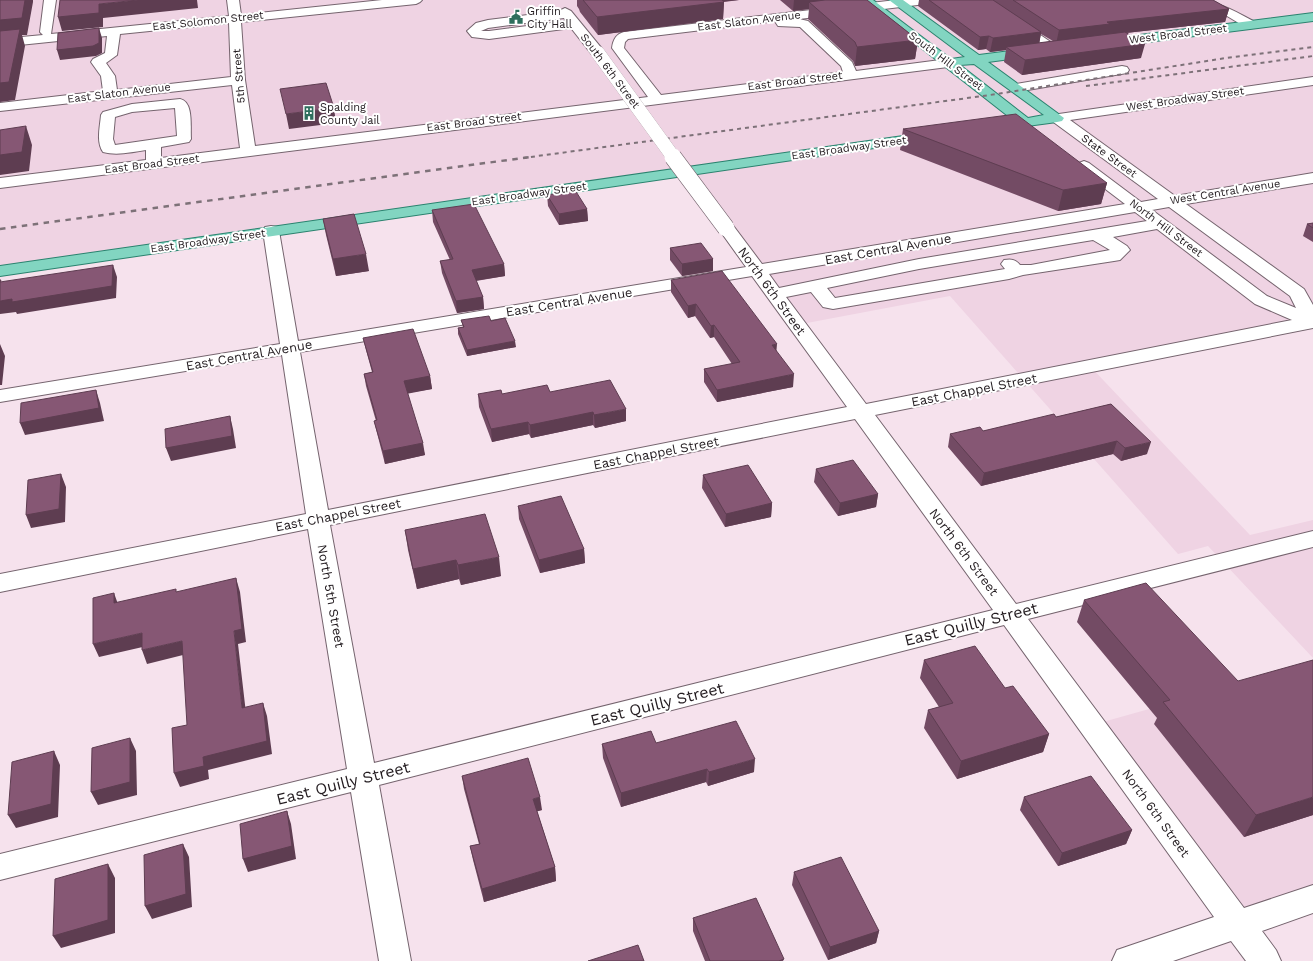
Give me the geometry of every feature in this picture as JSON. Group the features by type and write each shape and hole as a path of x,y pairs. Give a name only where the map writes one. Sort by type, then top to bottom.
{"main road":[{"name":"State Street","path":"897,2 1057,118"},
{"name":"South Hill Street","path":"870,3 1025,122"},
{"name":"West Broad Street","path":"1094,44 1313,17"},
{"path":"948,63 1071,47"},
{"path":"986,128 1057,118"},
{"name":"East Broadway Street","path":"0,271 947,134"}],"street":[{"path":"46,32 50,0"},
{"name":"East Solomon Street","path":"0,36 234,10 342,0"},
{"name":"East Solomon Street","path":"0,43 114,31 234,10 416,0"},
{"name":"East Slaton Avenue","path":"657,99 618,48 619,41 624,36 870,3 926,0"},
{"path":"981,0 1055,49"},
{"path":"1198,0 1216,9 1224,10 1251,24"},
{"path":"1209,0 1224,8 1224,10"},
{"name":"South 6th Street","path":"571,2 558,3 598,53 624,92 664,142"},
{"name":"5th Street","path":"234,10 238,80 248,152"},
{"path":"570,19 489,35 476,34 473,31 480,26 488,24 570,19"},
{"path":"761,25 790,22 804,24 847,65 850,74"},
{"path":"110,94 110,81 106,69 98,62 112,55 114,31"},
{"name":"East Broad Street","path":"0,183 850,74 948,63"},
{"path":"1016,88 1122,70"},
{"name":"East Slaton Avenue","path":"0,107 238,80"},
{"name":"West Broadway Street","path":"1057,118 1313,81"},
{"path":"182,105 184,139 154,144 121,149 108,148 106,139 108,115 134,109 182,105"},
{"name":"State Street","path":"1057,118 1298,293 1313,322"},
{"path":"1025,122 1044,136"},
{"name":"North 6th Street","path":"664,142 861,413 1265,961"},
{"path":"154,144 154,164"},
{"name":"North Hill Street","path":"1069,155 1261,300 1313,322"},
{"name":"West Central Avenue","path":"1137,207 1313,178"},
{"name":"East Central Avenue","path":"0,396 1137,207"},
{"path":"774,294 919,264 1160,224"},
{"name":"North 5th Street","path":"271,232 318,519 395,961"},
{"path":"996,251 1015,270 1031,270 1114,256 1121,250 1096,235"},
{"path":"816,286 829,303 833,304 1009,274 1022,270"},
{"name":"East Chappel Street","path":"0,583 1313,322"},
{"name":"East Quilly Street","path":"0,867 364,778 1010,614 1313,539"},
{"path":"1128,961 1313,899"}],"shaded area":[{"path":"0,0 1313,0 1313,321 1087,363 1250,535 1313,520 1313,658 1208,546 1178,554 950,296 791,326 680,172 0,270"},
{"path":"1313,663 1313,893 1225,922 1085,727"}],"building":[{"path":"0,0 25,0 22,18 0,20"},
{"path":"60,0 138,0 99,4 99,13 58,17"},
{"path":"583,0 722,0 724,2 597,17"},
{"path":"825,0 867,0 918,40 857,47 855,42 809,2"},
{"path":"929,0 993,0 1041,32 993,38 989,36 980,37"},
{"path":"1013,0 1213,0 1229,9 1107,22 1110,24 1059,30"},
{"path":"99,28 99,43 93,46 57,50 58,33"},
{"path":"20,29 9,82 0,83 0,31"},
{"path":"1125,32 1145,44 1025,60 1006,47"},
{"path":"326,83 334,108 286,114 280,89"},
{"path":"1016,114 1107,183 1063,190 903,129"},
{"path":"26,126 22,152 0,155 0,130"},
{"path":"575,190 587,209 559,214 547,195"},
{"path":"474,204 504,264 472,270 483,297 456,301 440,261 453,259 432,210"},
{"path":"354,214 366,254 333,259 323,219"},
{"path":"1313,223 1313,228 1307,224"},
{"path":"701,243 713,259 682,264 670,248"},
{"path":"113,265 112,286 12,302 12,299 0,301 0,282"},
{"path":"722,271 777,344 772,345 794,374 717,390 704,369 740,362 714,325 711,326 696,304 688,306 671,280"},
{"path":"489,316 491,321 505,318 515,341 467,350 458,328 464,327 461,320"},
{"path":"413,329 430,376 404,381 423,443 383,451 374,421 377,420 364,374 373,372 363,338"},
{"path":"610,380 626,409 594,415 593,412 530,425 528,422 491,429 478,394 501,390 502,394 547,385 550,392"},
{"path":"96,390 99,408 20,423 21,403"},
{"path":"1111,404 1151,442 1125,448 1117,441 984,473 950,434 980,427 983,431 1054,414 1056,417"},
{"path":"230,416 232,436 166,448 165,429"},
{"path":"853,460 878,494 840,503 816,469"},
{"path":"748,465 772,503 726,514 703,475"},
{"path":"61,474 59,509 26,515 28,480"},
{"path":"561,496 584,549 539,560 518,506"},
{"path":"485,514 499,557 458,565 456,560 413,569 405,530"},
{"path":"236,578 242,629 234,631 242,708 263,703 267,741 203,757 204,766 174,773 172,728 187,725 182,641 142,650 142,633 93,644 93,598 114,593 114,603 176,589 176,592"},
{"path":"1146,583 1238,681 1313,660 1313,797 1256,815 1163,702 1170,700 1084,600"},
{"path":"975,646 1005,688 1013,686 1049,734 961,761 928,710 953,703 924,660"},
{"path":"736,721 755,759 709,772 707,769 621,793 602,744 651,731 656,743"},
{"path":"130,738 130,782 91,792 92,748"},
{"path":"54,751 51,804 8,815 12,762"},
{"path":"528,758 540,797 533,799 555,867 482,889 470,846 480,844 462,776"},
{"path":"1091,776 1132,830 1062,853 1024,797"},
{"path":"287,811 292,846 243,859 240,824"},
{"path":"183,844 186,894 145,906 144,855"},
{"path":"841,857 879,931 830,947 794,872"},
{"path":"108,864 108,920 53,936 55,879"},
{"path":"756,898 784,959 779,961 710,961 693,918"},
{"path":"638,945 644,961 588,961"}],"railway":[{"path":"523,158 990,95 1226,58 1313,47"},
{"path":"1086,86 1313,56"},
{"path":"0,229 530,157"}],"place":[{"name":"Griffin City Hall","path":"516,17"},
{"name":"Spalding County Jail","path":"309,113"}]}
